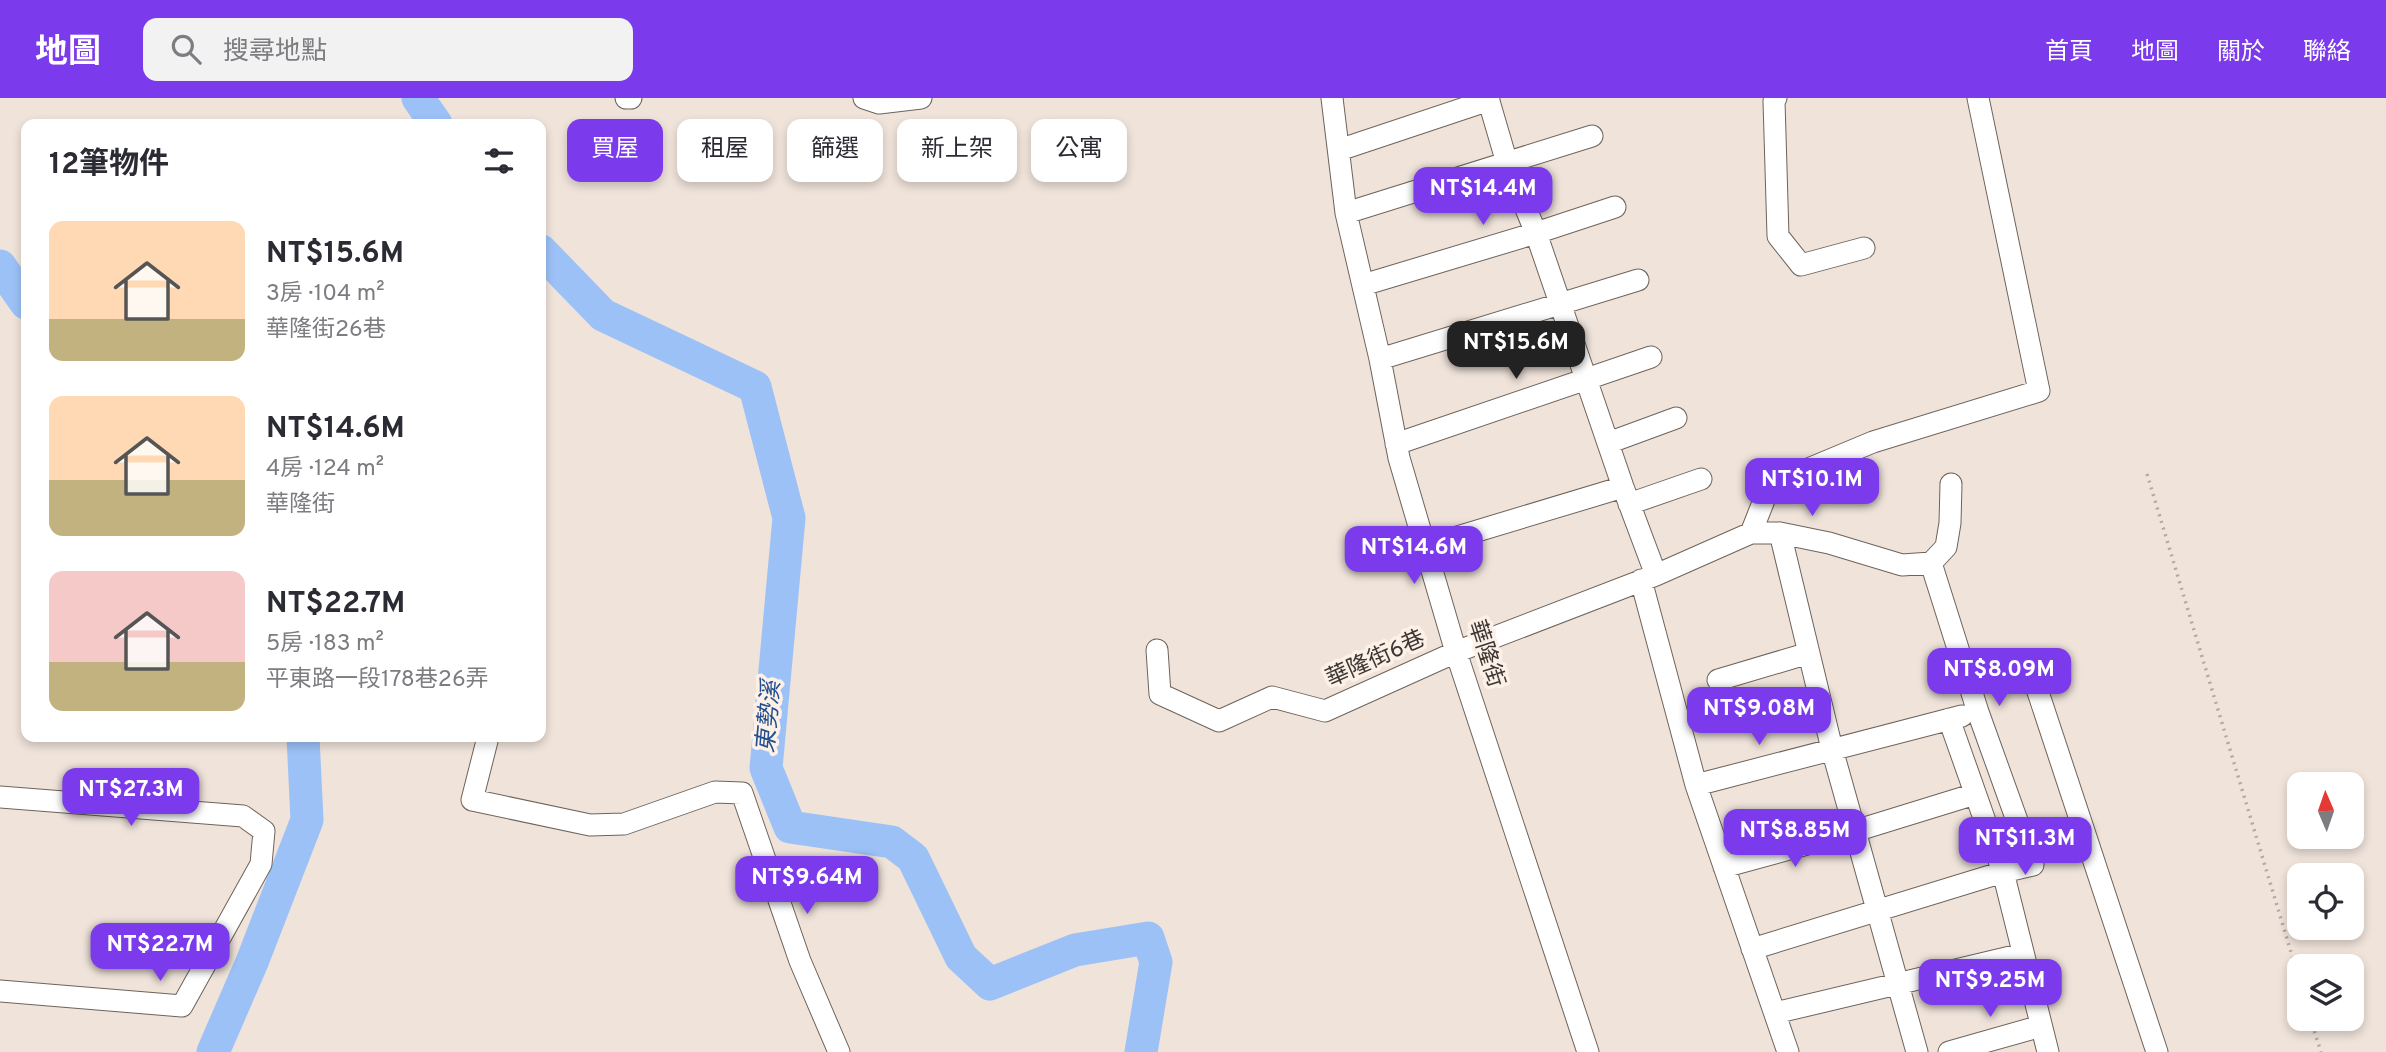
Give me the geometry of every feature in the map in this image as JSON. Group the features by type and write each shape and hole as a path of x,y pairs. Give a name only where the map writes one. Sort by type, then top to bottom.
{"street":[{"path":"864,98 879,103 921,98"},
{"name":"華隆街","path":"1332,98 1346,213 1380,359 1396,444 1456,652 1588,1052"},
{"path":"1951,484 1946,547 1931,563 1902,565 1829,543 1780,534 1751,533 1770,485 1874,442 2039,391 1978,98"},
{"path":"1339,150 1488,99 1507,163 1536,233 1626,496 1648,577 1696,785 1788,1052"},
{"path":"1779,99 1777,236 1801,265 1864,248"},
{"path":"1346,213 1592,136"},
{"path":"1363,285 1615,207"},
{"path":"1380,359 1638,280"},
{"path":"1396,444 1651,358"},
{"path":"1608,443 1676,418"},
{"path":"1424,547 1701,479"},
{"name":"華隆街6巷","path":"1157,649 1160,694 1219,722 1272,697 1325,711 1456,652 1648,577 1751,533"},
{"path":"1780,534 1832,749 1917,1052"},
{"path":"1752,949 2033,865 1978,712 1931,563"},
{"path":"1718,680 1809,653"},
{"path":"2037,689 2157,1052"},
{"path":"1696,785 1978,712"},
{"path":"1949,719 2003,872 2048,1052"},
{"path":"487,742 472,800 590,825 624,824 715,792 742,793 800,961 839,1052"},
{"path":"1724,867 1975,794"},
{"path":"0,797 243,816 264,831 261,864 182,1006 0,991"},
{"path":"1775,1013 2023,954"},
{"path":"1949,1052 2041,1026"}],"path":[{"path":"2147,474 2292,954"},
{"path":"2314,1031 2320,1052"}],"waterway":[{"name":"東勢溪","path":"418,98 433,119"},
{"name":"東勢溪","path":"546,256 603,315 755,387 789,518 766,768 790,827 892,842 913,858 961,957 990,984 1075,950 1148,938 1156,962 1141,1052"},
{"path":"0,266 21,296"},
{"path":"213,1052 252,962 307,820 303,742"}]}
